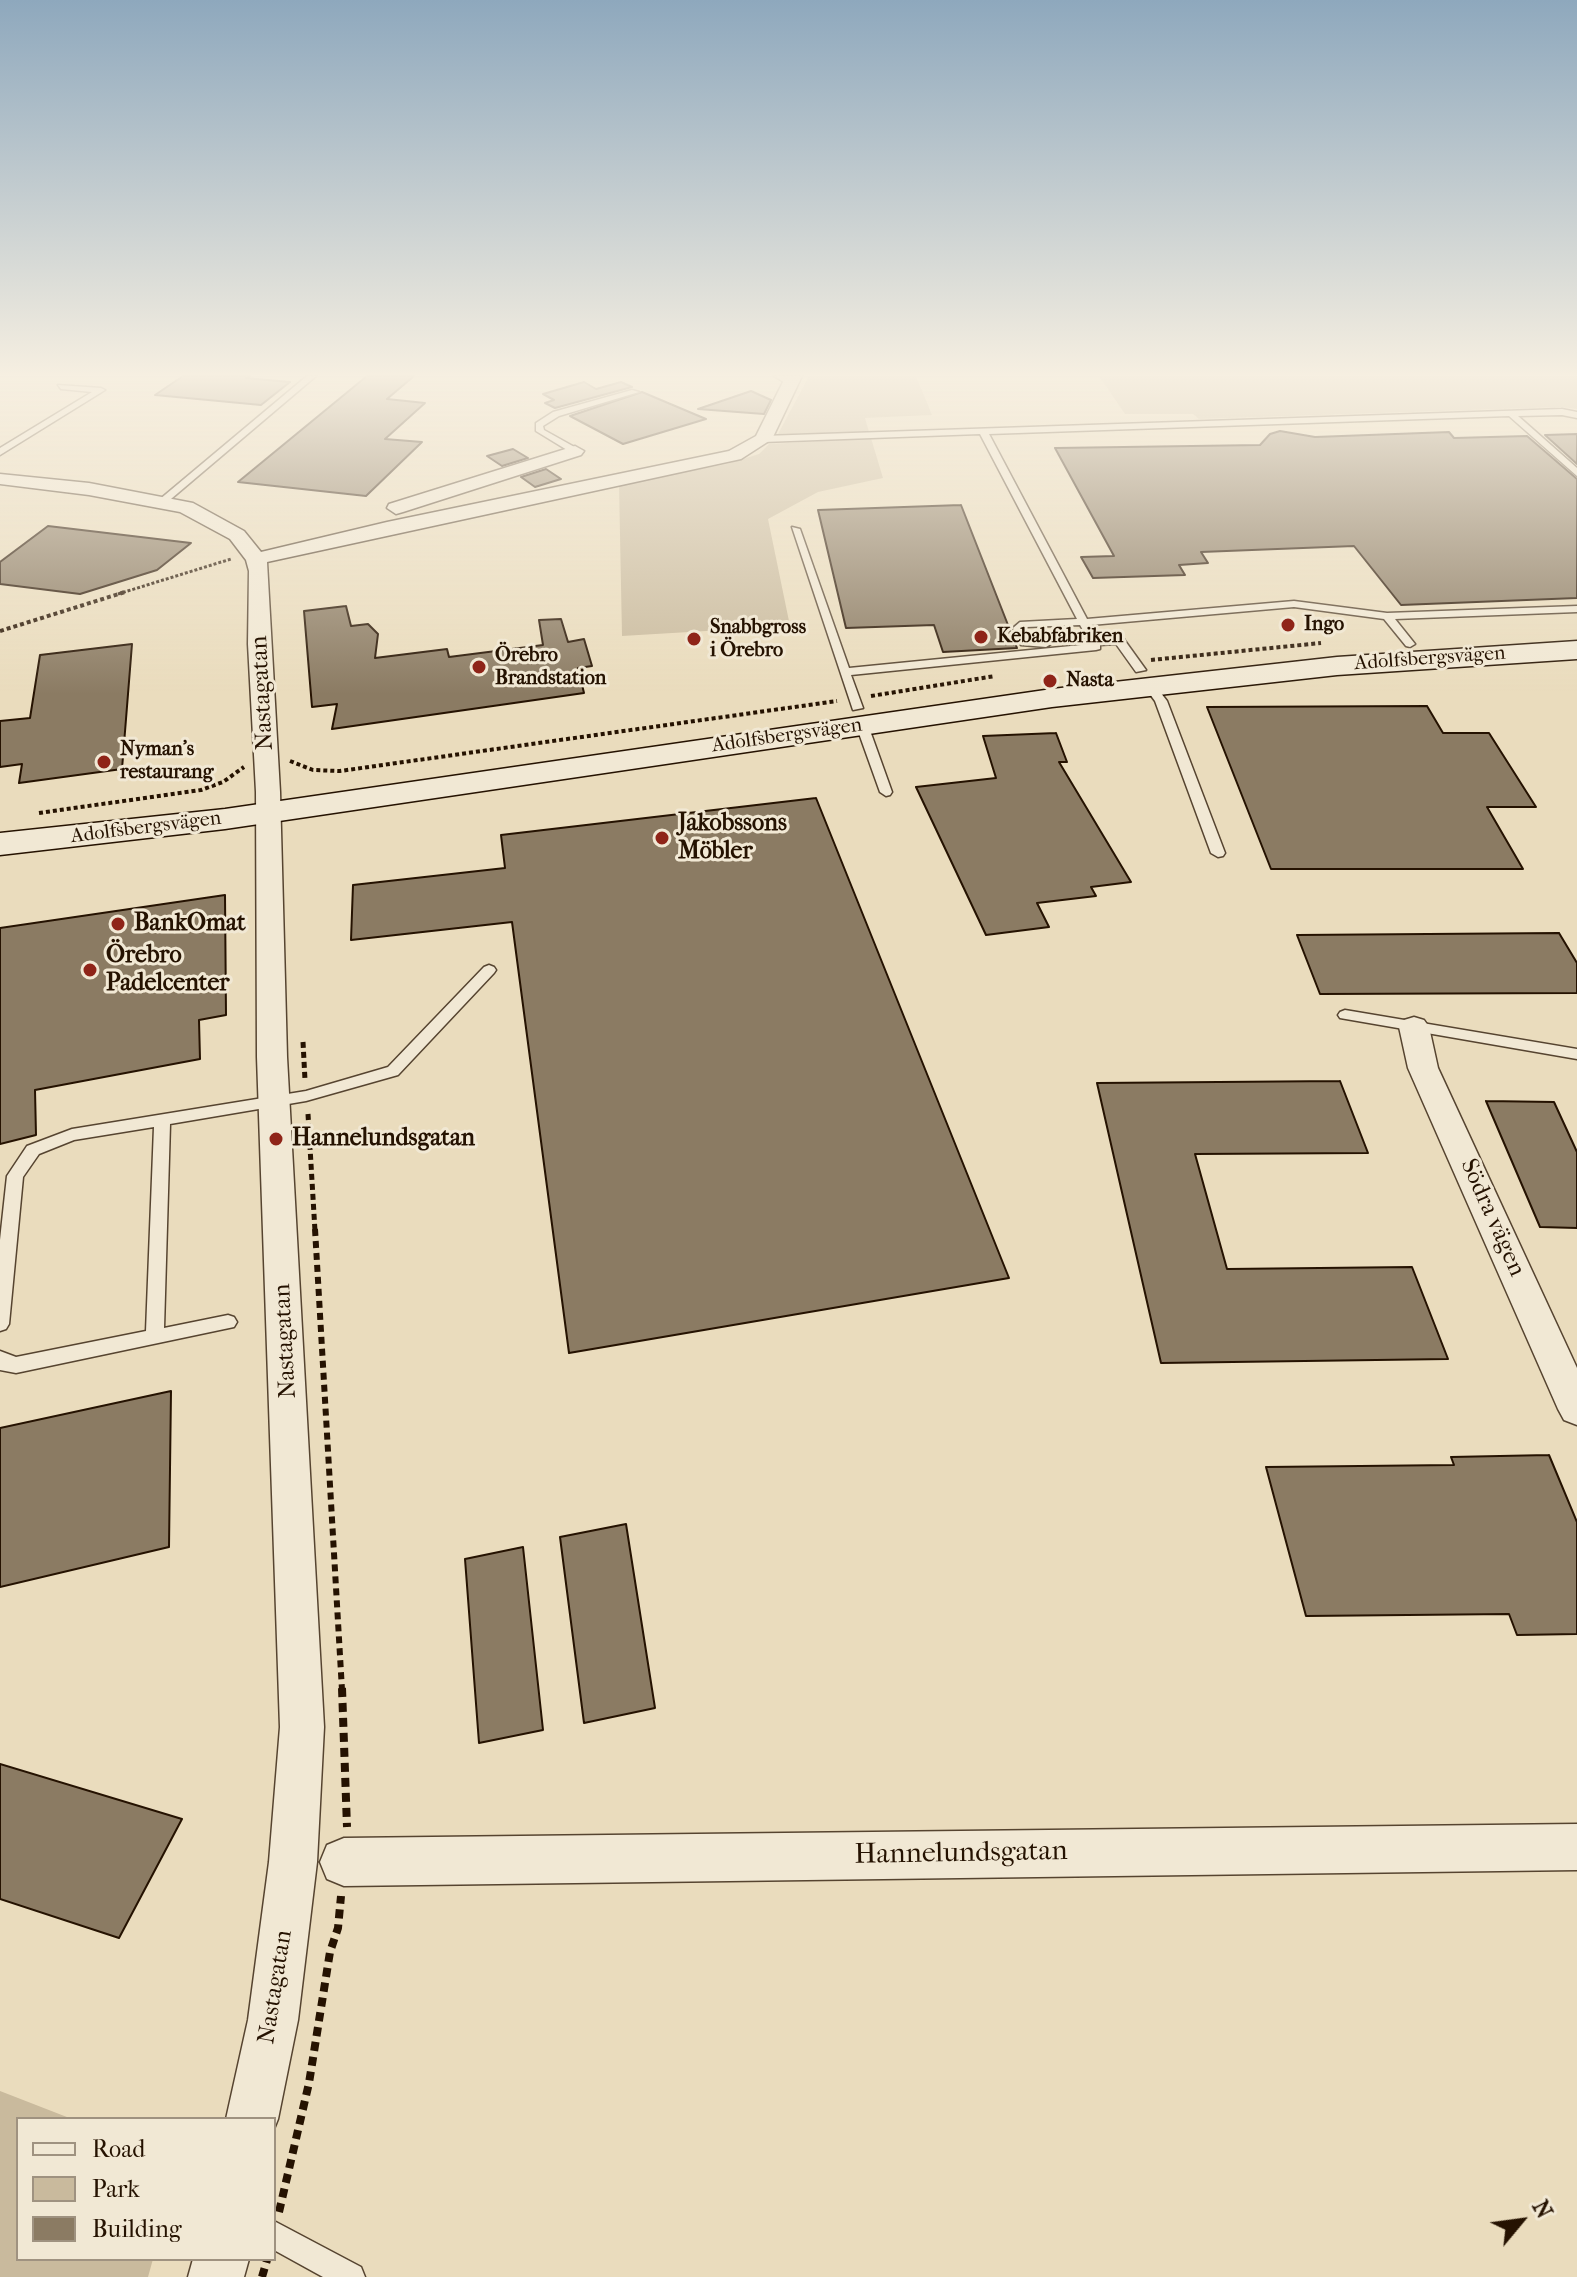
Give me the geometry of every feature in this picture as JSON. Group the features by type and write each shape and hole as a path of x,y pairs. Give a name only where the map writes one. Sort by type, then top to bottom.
{"main road":[{"name":"Adolfsbergsvägen","path":"16,821 857,711 1145,678 1577,635"},
{"name":"Adolfsbergsvägen","path":"1416,651 1577,650"},
{"name":"Adolfsbergsvägen","path":"0,844 260,790"}],"street":[{"path":"29,482 89,489 186,507 222,524 237,535 254,556"},
{"path":"254,556 479,482"},
{"path":"254,556 608,482"},
{"name":"Nastagatan","path":"252,2117 273,2020 293,1862 302,1727 260,790 254,556"},
{"name":"Södra vägen","path":"1414,1027 1423,1068 1577,1409"},
{"name":"Hannelundsgatan","path":"344,1862 1577,1847"}],"lane":[{"path":"162,502 186,482"},
{"path":"845,672 1096,647 1010,482"},
{"path":"795,529 886,792"},
{"path":"1218,853 1161,701 1119,640 1025,643 1018,628 1024,624 1084,622 1294,604 1387,616 1577,609"},
{"path":"1387,616 1416,651"},
{"path":"0,1324 15,1176 33,1150 60,1139 306,1096 393,1071 489,970"},
{"path":"1345,1015 1577,1054"},
{"path":"155,1337 162,1119"},
{"path":"0,1359 2,1363 16,1365 228,1322"},
{"path":"276,2236 351,2277"}],"path":[{"path":"0,631 254,556"},
{"path":"286,761 313,770 340,771 857,711 966,683"},
{"path":"16,821 201,790 223,782 260,790"}],"green space":[{"path":"633,482 863,482 818,492 768,519 790,626 622,636 619,485"},
{"path":"0,2091 67,2117 16,2117 16,2261 152,2261 148,2277 0,2277"}],"building":[{"path":"240,482 380,482 366,496"},
{"path":"528,482 550,482 535,487"},
{"path":"1074,482 1577,482 1577,598 1401,605 1354,546 1201,552 1208,563 1179,565 1185,575 1093,578 1081,557 1114,556"},
{"path":"961,505 1017,648 943,652 934,625 846,628 818,510"},
{"path":"48,526 191,543 157,570 80,594 0,584 0,562"},
{"name":"Örebro Brandstation","path":"346,606 351,626 368,624 378,634 375,658 447,649 449,657 543,645 539,620 561,619 568,642 584,639 592,666 578,668 584,693 332,729 337,704 312,707 304,611"},
{"path":"132,644 122,769 19,783 22,764 0,767 0,721 30,718 40,655"},
{"path":"1427,706 1443,733 1489,733 1536,807 1487,807 1523,869 1271,869 1207,707"},
{"path":"1056,733 1067,762 1059,762 1131,882 1091,887 1096,896 1037,903 1049,927 986,935 916,787 996,778 983,736"},
{"path":"816,798 1009,1278 569,1353 512,922 351,940 353,885 505,868 501,835"},
{"path":"225,895 226,1015 199,1020 200,1059 35,1090 36,1135 0,1144 0,928"},
{"path":"1559,933 1577,963 1577,993 1320,994 1297,935"},
{"path":"1340,1081 1368,1153 1195,1154 1227,1269 1412,1267 1448,1359 1161,1363 1097,1083"},
{"path":"1486,1101 1554,1102 1577,1152 1577,1228 1540,1227"},
{"path":"171,1391 169,1547 0,1587 0,1428"},
{"path":"1549,1455 1577,1522 1577,1634 1517,1635 1509,1614 1306,1616 1266,1467 1454,1465 1451,1457"},
{"path":"626,1524 655,1708 584,1723 560,1537"},
{"path":"523,1547 543,1730 479,1743 465,1559"},
{"path":"0,1764 182,1819 119,1938 0,1899"}],"place":[{"name":"Ingo","path":"1288,625"},
{"name":"Kebabfabriken","path":"981,637"},
{"name":"Snabbgross i Örebro","path":"694,639"},
{"name":"Örebro Brandstation","path":"479,667"},
{"name":"Nasta","path":"1050,681"},
{"name":"Nyman's restaurang","path":"104,762"},
{"name":"Jakobssons Möbler","path":"662,838"},
{"name":"BankOmat","path":"118,924"},
{"name":"Örebro Padelcenter","path":"90,970"},
{"name":"Hannelundsgatan","path":"276,1139"}]}
